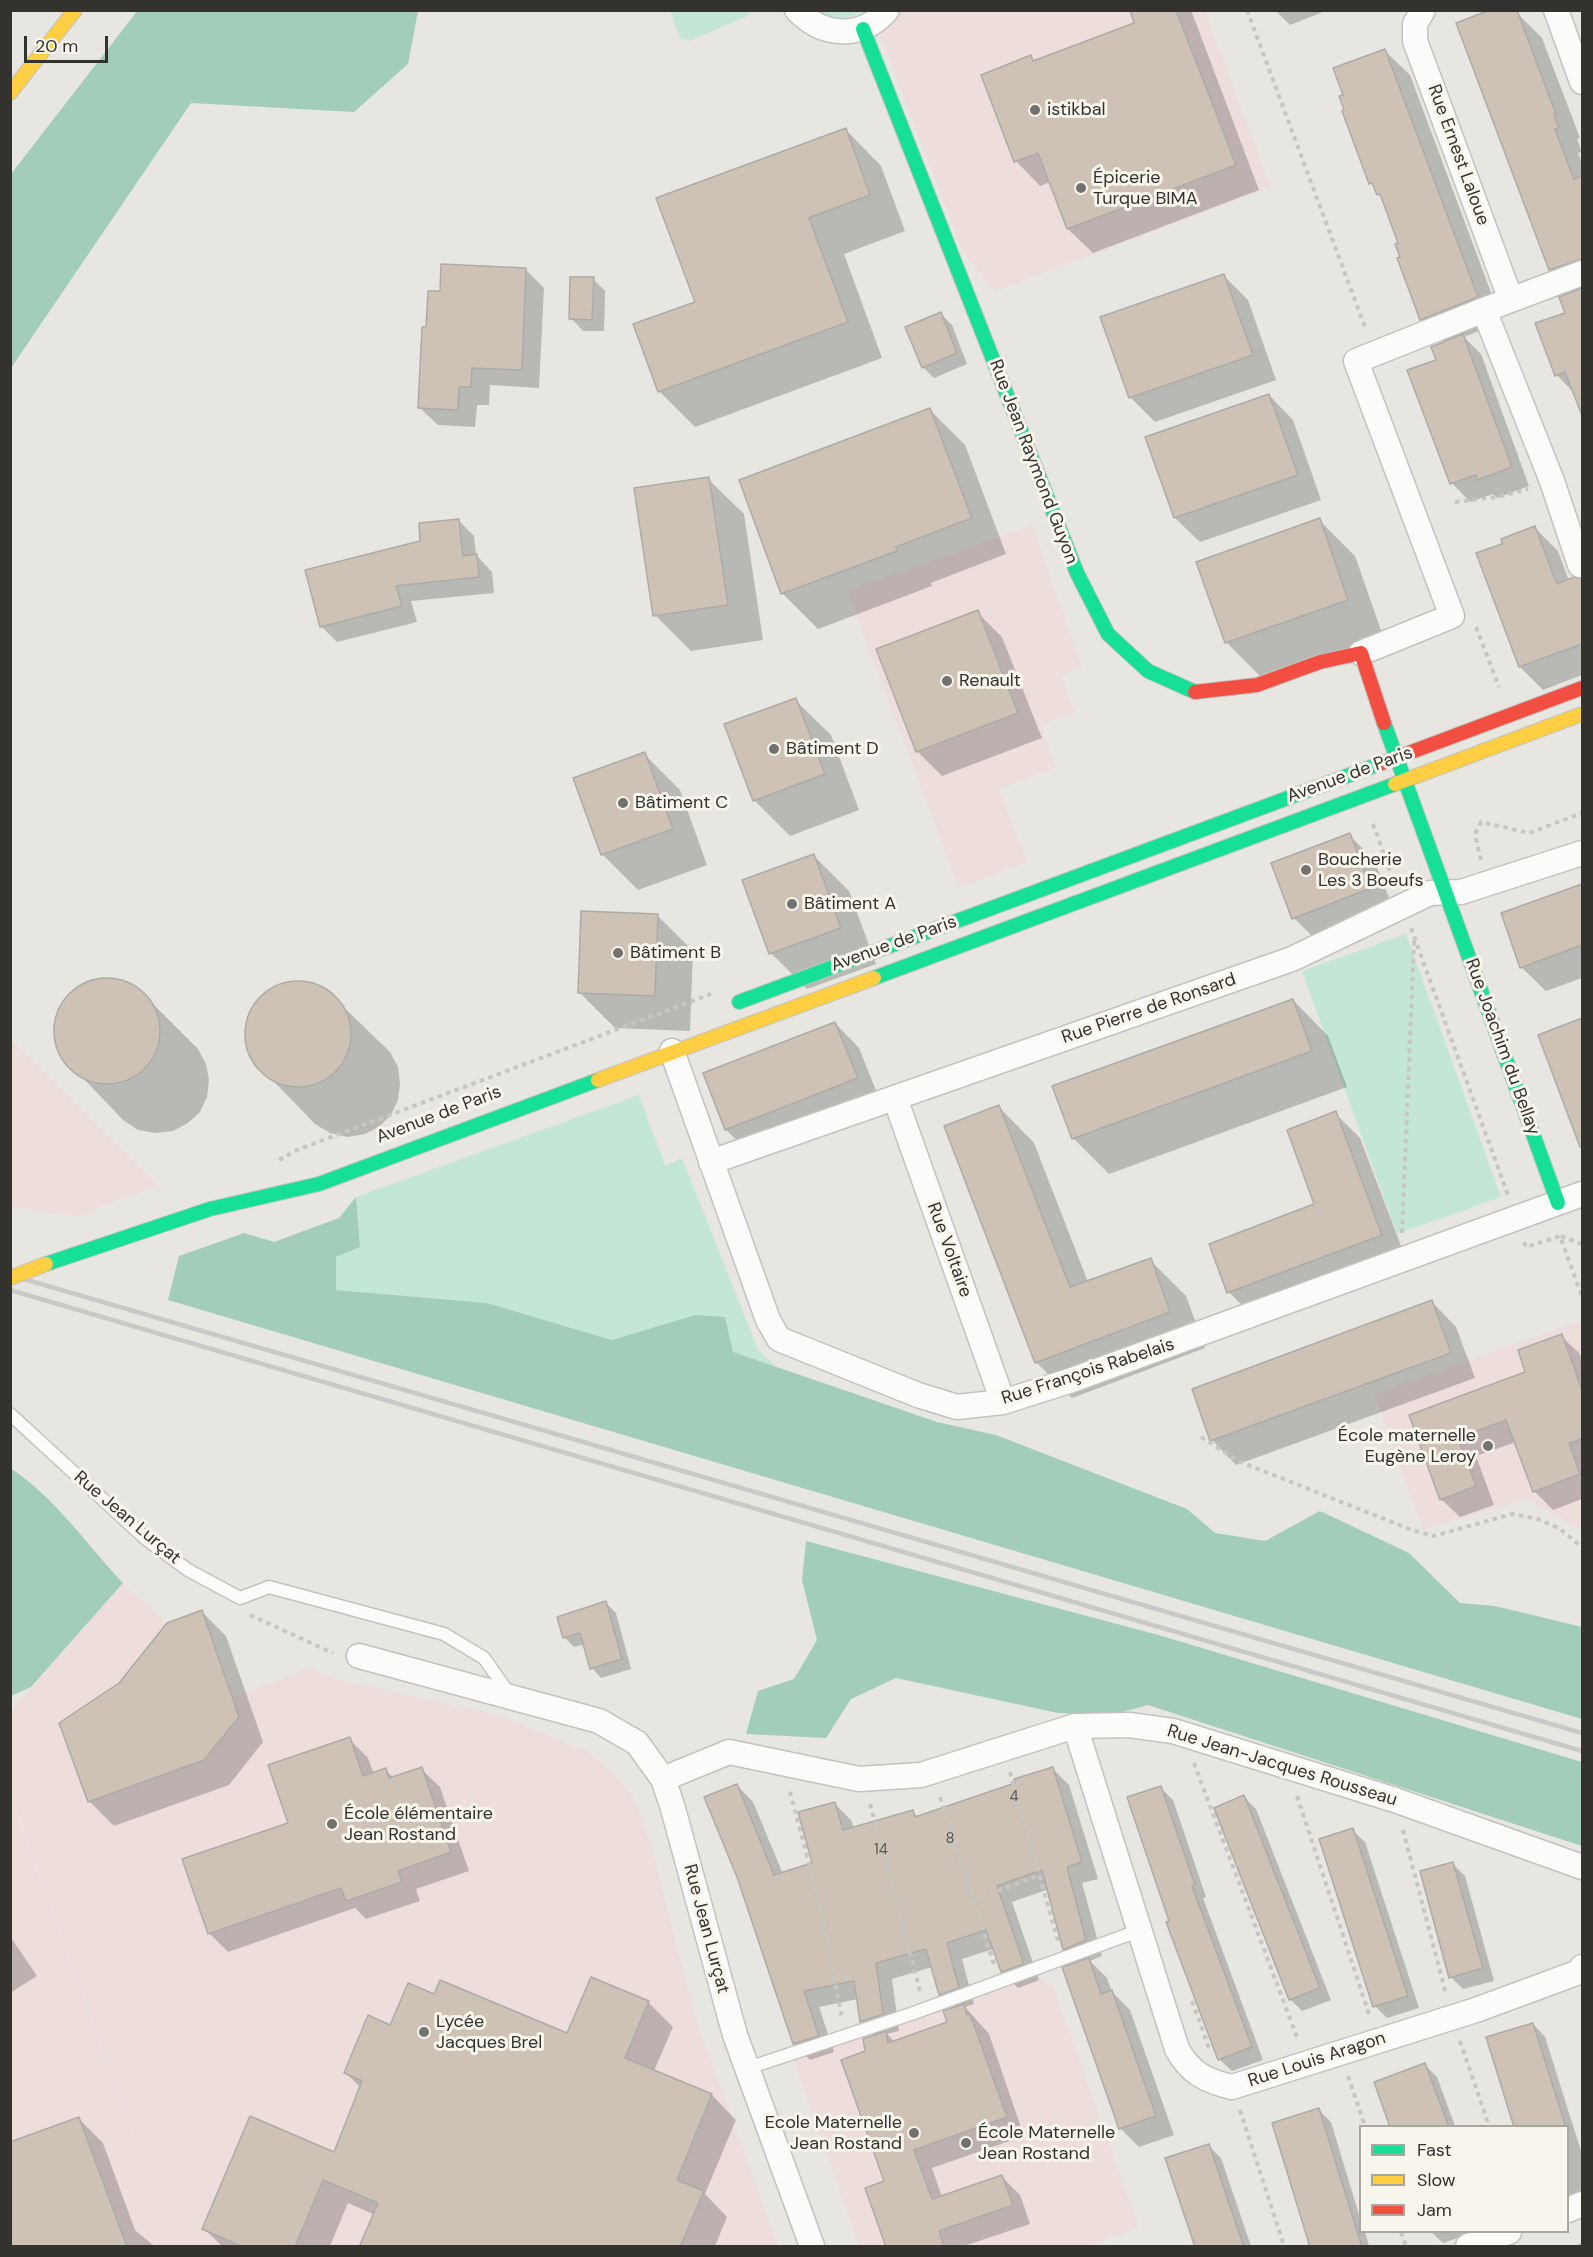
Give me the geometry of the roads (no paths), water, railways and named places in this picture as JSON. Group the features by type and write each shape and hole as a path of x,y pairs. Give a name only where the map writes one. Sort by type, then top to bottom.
{"main road":[{"path":"10,93 75,10"},
{"name":"Rue Jean Raymond Guyon","path":"862,29 1077,573 1107,634 1148,671 1197,693 1257,685 1320,662 1361,653"},
{"path":"1361,653 1397,758"},
{"name":"Avenue de Paris","path":"722,1009 1582,688"},
{"name":"Avenue de Paris","path":"10,1278 210,1209 319,1184 1582,714"},
{"name":"Rue Joachim du Bellay","path":"1397,758 1558,1203"},
{"name":"Avenue de Paris","path":"210,1209 266,1181"}],"street":[{"path":"797,10 807,21 824,30 844,32 862,29 880,18 887,10"},
{"name":"Rue Ernest Laloue","path":"1423,10 1415,24 1415,40 1511,300"},
{"path":"1556,10 1582,82"},
{"path":"1580,565 1552,481 1484,310 1582,273"},
{"name":"Rue Jean Raymond Guyon","path":"1361,653 1452,616 1356,361 1484,310"},
{"name":"Rue Pierre de Ronsard","path":"711,1162 1292,958 1430,893 1461,892 1582,853"},
{"name":"Rue François Rabelais","path":"672,1051 768,1320 779,1339 918,1395 957,1407 1004,1402 1072,1380 1582,1194"},
{"name":"Rue Voltaire","path":"895,1098 1004,1402"},
{"name":"Rue Jean Lurçat","path":"348,1655 599,1721 637,1743 663,1779 735,2035 812,2247"},
{"name":"Rue Jean-Jacques Rousseau","path":"663,1779 729,1752 784,1765 863,1778 921,1775 1075,1726 1129,1725 1182,1734 1395,1800 1582,1867"},
{"name":"Rue Louis Aragon","path":"1075,1726 1177,2049 1186,2066 1205,2080 1232,2087 1452,2018 1579,1972 1582,1967"},
{"path":"1468,2247 1506,2233"}],"lane":[{"name":"Rue Jean Lurçat","path":"10,1414 146,1539 189,1570 240,1598 269,1587 444,1634 484,1658 511,1697"},
{"path":"748,2068 846,2037 1138,1931"}],"railway":[{"path":"10,1275 1582,1733"},
{"path":"10,1290 1582,1751"}],"place":[{"name":"istikbal","path":"1035,110"},
{"name":"Épicerie Turque BIMA","path":"1081,188"},
{"name":"Renault","path":"947,681"},
{"name":"Bâtiment D","path":"774,749"},
{"name":"Bâtiment C","path":"623,803"},
{"name":"Boucherie Les 3 Boeufs","path":"1306,870"},
{"name":"Bâtiment A","path":"792,904"},
{"name":"Bâtiment B","path":"618,953"},
{"name":"École maternelle Eugène Leroy","path":"1488,1446"},
{"name":"École élémentaire Jean Rostand","path":"332,1824"},
{"name":"Lycée Jacques Brel","path":"424,2032"},
{"name":"Ecole Maternelle Jean Rostand","path":"914,2133"},
{"name":"École Maternelle Jean Rostand","path":"966,2143"}]}
